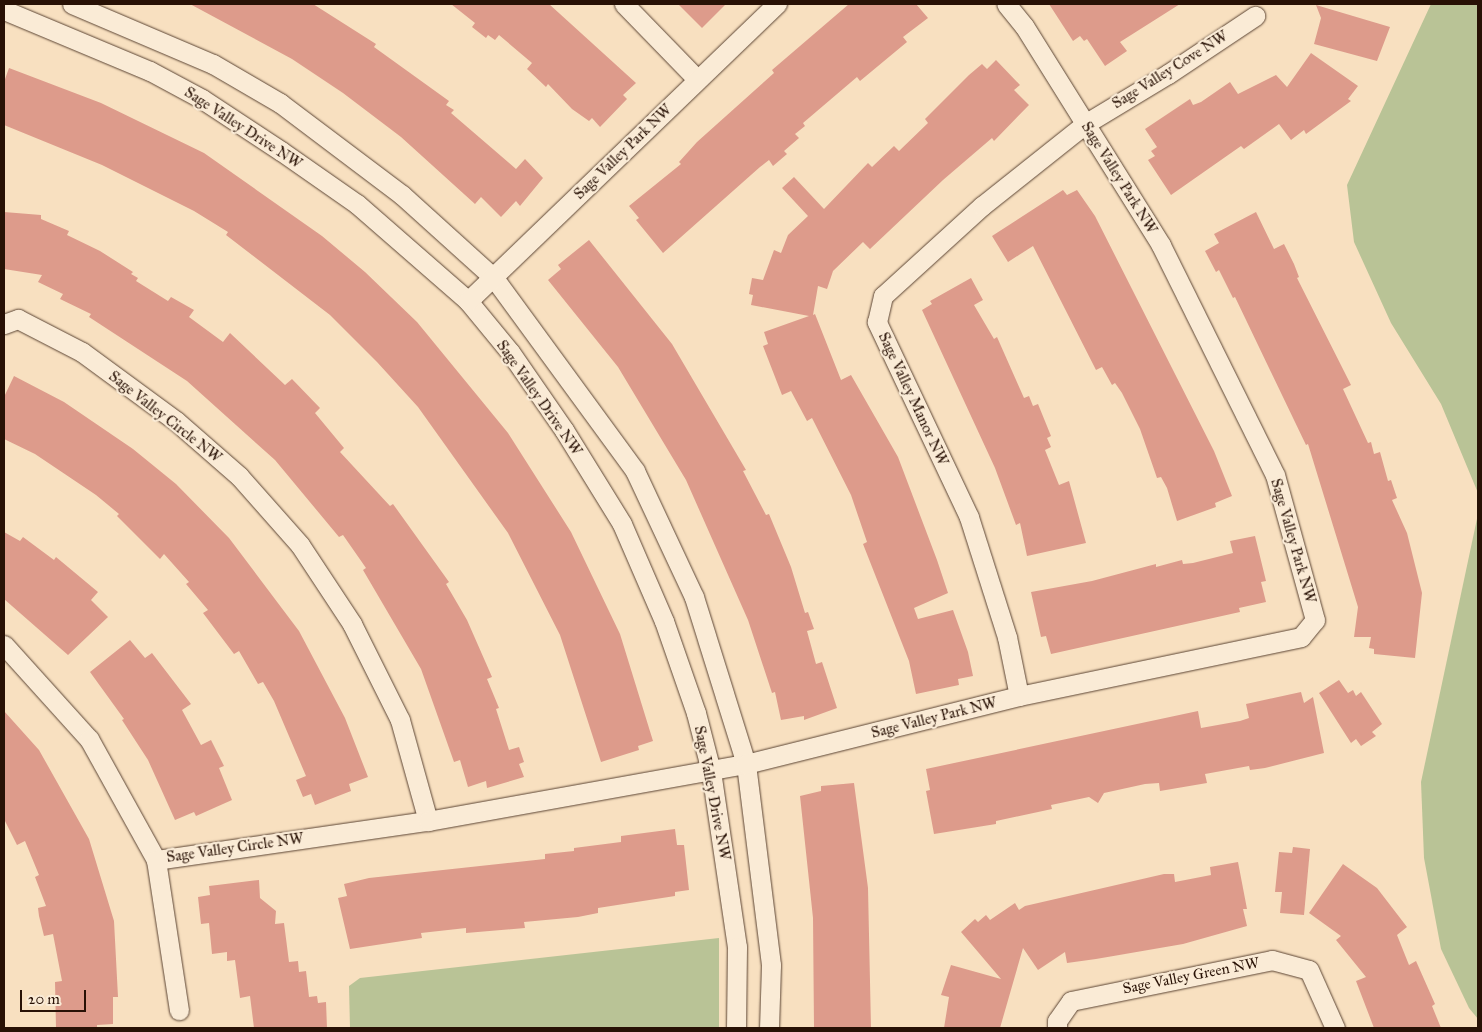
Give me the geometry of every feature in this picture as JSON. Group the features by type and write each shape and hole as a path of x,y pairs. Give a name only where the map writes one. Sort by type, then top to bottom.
{"street":[{"path":"72,4 213,64 280,104 402,194 494,278 634,471 694,598 746,764 771,966 769,1028"},
{"path":"624,4 697,79"},
{"name":"Sage Valley Park NW","path":"468,300 494,278 697,79 777,4"},
{"name":"Sage Valley Park NW","path":"746,764 1019,696 1301,637 1315,620 1275,475 1161,245 1024,26 1006,4"},
{"name":"Sage Valley Drive NW","path":"4,10 89,44 202,99 357,204 468,300 510,352 564,430 622,524 664,622 696,713 711,771 737,947 736,1028"},
{"name":"Sage Valley Cove NW","path":"1085,124 1168,74 1254,16"},
{"name":"Sage Valley Manor NW","path":"1019,696 1007,638 969,517 877,322 883,296 982,206 1085,124"},
{"name":"Sage Valley Circle NW","path":"4,324 18,319 82,352 176,421 239,476 300,545 352,624 400,720 428,821"},
{"name":"Sage Valley Circle NW","path":"4,645 89,739 156,860 428,821 746,764"},
{"path":"156,860 179,1010"},
{"name":"Sage Valley Green NW","path":"1057,1028 1058,1021 1071,1000 1272,960 1309,970 1335,1028"}],"green space":[{"path":"1431,4 1478,4 1478,493 1441,404 1391,323 1354,242 1347,185"},
{"path":"1478,514 1478,1019 1469,1008 1441,949 1424,858 1421,782"},
{"path":"719,938 719,1028 350,1028 349,986 360,978"}],"building":[{"path":"190,4 313,4 376,44 374,47 449,101 446,105 454,110 451,113 516,169 525,159 543,178 520,206 516,201 501,217 481,197 475,204 401,137 343,93 292,59"},
{"path":"451,4 549,4 636,83 623,95 627,99 600,127 592,118 589,121 572,109 548,84 546,87 527,69 532,63 499,35 495,40 488,35 486,38 472,27 475,23"},
{"path":"678,4 726,4 702,28"},
{"path":"849,4 916,4 928,18 903,37 907,42 860,81 857,77 803,123 805,126 795,134 799,138 784,151 787,154 773,166 769,160 760,167 663,253 636,220 639,218 629,206 681,164 679,162 697,142 774,73 772,70"},
{"path":"1049,4 1180,4 1120,42 1127,51 1105,66 1087,39 1084,41 1080,36 1073,41"},
{"path":"1316,5 1390,27 1377,61 1314,44 1321,18"},
{"path":"1311,53 1358,86 1348,99 1351,101 1306,134 1304,130 1291,140 1279,124 1244,149 1241,146 1171,195 1148,160 1155,156 1151,151 1157,147 1145,129 1190,99 1193,105 1201,102 1230,82 1238,94 1276,75 1287,87"},
{"path":"996,60 1020,85 1014,90 1029,105 994,141 992,138 943,180 870,249 863,242 833,271 827,289 818,286 813,315 815,314 841,380 851,375 898,457 937,560 948,593 914,608 918,619 953,610 968,652 973,676 958,679 959,685 916,694 909,661 863,544 867,542 851,495 812,418 807,421 791,391 782,395 763,346 768,344 764,332 809,316 751,305 753,295 749,294 752,278 763,280 774,250 781,253 788,235 808,216 782,188 794,177 824,209 868,163 872,167 894,146 899,151 928,123 925,119 969,75 982,64 987,69"},
{"path":"9,68 101,103 204,153 322,236 365,272 417,322 508,433 571,532 620,634 653,741 638,746 639,750 601,762 560,635 508,533 418,407 377,362 330,315 226,235 228,232 194,211 102,165 4,125 4,82"},
{"path":"1063,190 1067,195 1077,190 1095,216 1214,451 1232,496 1215,503 1216,507 1177,521 1167,488 1161,477 1157,478 1140,429 1122,393 1115,383 1112,385 1102,367 1096,370 1033,246 1008,262 992,236"},
{"path":"4,212 41,215 41,219 69,231 67,235 100,251 133,272 131,274 138,278 136,281 168,301 171,297 194,310 189,317 223,342 230,333 285,385 292,379 320,408 315,413 344,448 340,452 390,506 393,504 449,582 446,584 467,620 492,677 487,679 499,708 496,709 509,750 519,747 524,762 519,764 524,777 487,788 486,781 468,787 460,760 454,762 421,669 363,570 366,568 343,535 339,537 275,460 187,381 89,317 91,314 60,299 63,294 38,282 42,275 4,269"},
{"path":"1256,212 1274,249 1284,244 1299,277 1297,278 1351,385 1343,389 1368,443 1371,442 1374,454 1380,452 1388,481 1391,480 1397,498 1392,500 1407,533 1422,593 1415,658 1374,654 1374,649 1369,648 1371,637 1354,637 1358,607 1308,444 1306,445 1235,297 1233,298 1219,270 1216,272 1205,251 1219,243 1214,234"},
{"path":"589,240 672,344 746,470 743,471 766,515 769,514 791,567 805,613 808,612 814,629 807,631 816,664 822,662 837,708 804,720 804,716 781,720 775,692 772,693 748,620 686,480 618,367 548,280 561,269 558,265"},
{"path":"971,278 983,300 974,305 994,339 997,337 1024,398 1029,396 1033,406 1038,404 1051,436 1047,438 1051,447 1045,450 1059,485 1069,481 1086,543 1027,556 1020,523 1016,525 995,468 922,310 932,304 930,301"},
{"path":"14,376 64,402 133,449 176,484 229,538 299,631 345,718 368,777 349,784 351,791 315,805 311,794 303,797 296,780 306,776 274,701 263,682 258,684 239,651 234,654 203,613 208,610 186,584 189,582 164,554 160,559 117,516 119,514 96,495 35,454 4,439 4,397"},
{"path":"4,532 20,541 23,537 54,560 56,557 98,592 91,600 108,617 68,655 4,599"},
{"path":"1255,536 1266,581 1261,582 1266,602 1239,608 1240,612 1051,654 1046,636 1041,637 1031,592 1092,581 1156,564 1156,567 1182,560 1183,564 1193,563 1233,553 1230,541"},
{"path":"130,640 145,658 152,653 191,704 182,710 201,745 211,740 224,766 219,768 232,800 196,816 194,812 175,820 148,760 122,720 124,719 90,672"},
{"path":"1339,680 1348,693 1353,690 1356,696 1361,692 1382,724 1372,732 1376,736 1361,746 1356,739 1351,743 1319,693"},
{"path":"1301,692 1304,703 1313,697 1324,753 1265,768 1250,770 1249,766 1205,774 1207,783 1160,791 1159,783 1145,784 1104,793 1098,803 1089,797 1051,805 1052,809 996,821 996,824 934,834 926,791 930,790 926,769 1198,711 1201,728 1240,721 1249,718 1246,704"},
{"path":"4,711 39,750 89,839 114,921 118,997 113,997 113,1024 97,1025 97,1028 56,1028 55,982 62,981 53,934 44,936 39,916 38,908 46,906 35,877 39,875 25,841 17,845 4,819"},
{"path":"854,783 868,888 871,1028 814,1028 813,918 800,796 821,791 821,786"},
{"path":"675,829 677,845 684,845 689,890 675,892 675,896 598,908 598,913 578,917 524,922 525,928 466,933 466,928 421,933 422,938 350,949 338,898 347,896 344,884 369,878 545,859 545,854 574,851 574,848 621,842 621,836"},
{"path":"1293,847 1310,849 1304,915 1280,913 1282,892 1275,892 1279,852 1292,853"},
{"path":"1238,862 1247,909 1243,909 1247,926 1183,944 1096,959 1067,963 1065,952 1038,970 1023,948 1000,1028 944,1028 949,997 941,995 951,965 1001,979 961,932 975,919 978,922 986,915 990,920 1015,903 1019,910 1025,906 1164,874 1174,874 1175,882 1211,875 1210,867"},
{"path":"1343,864 1377,888 1407,927 1397,935 1409,965 1416,961 1435,1004 1432,1006 1441,1028 1374,1028 1356,981 1366,977 1336,940 1341,936 1309,913"},
{"path":"259,880 260,898 276,911 275,924 284,923 289,962 298,961 299,972 306,971 309,997 317,996 318,1003 326,1002 327,1028 254,1028 250,996 240,998 235,960 227,961 227,952 212,954 209,923 201,924 198,897 210,895 209,886"}]}
